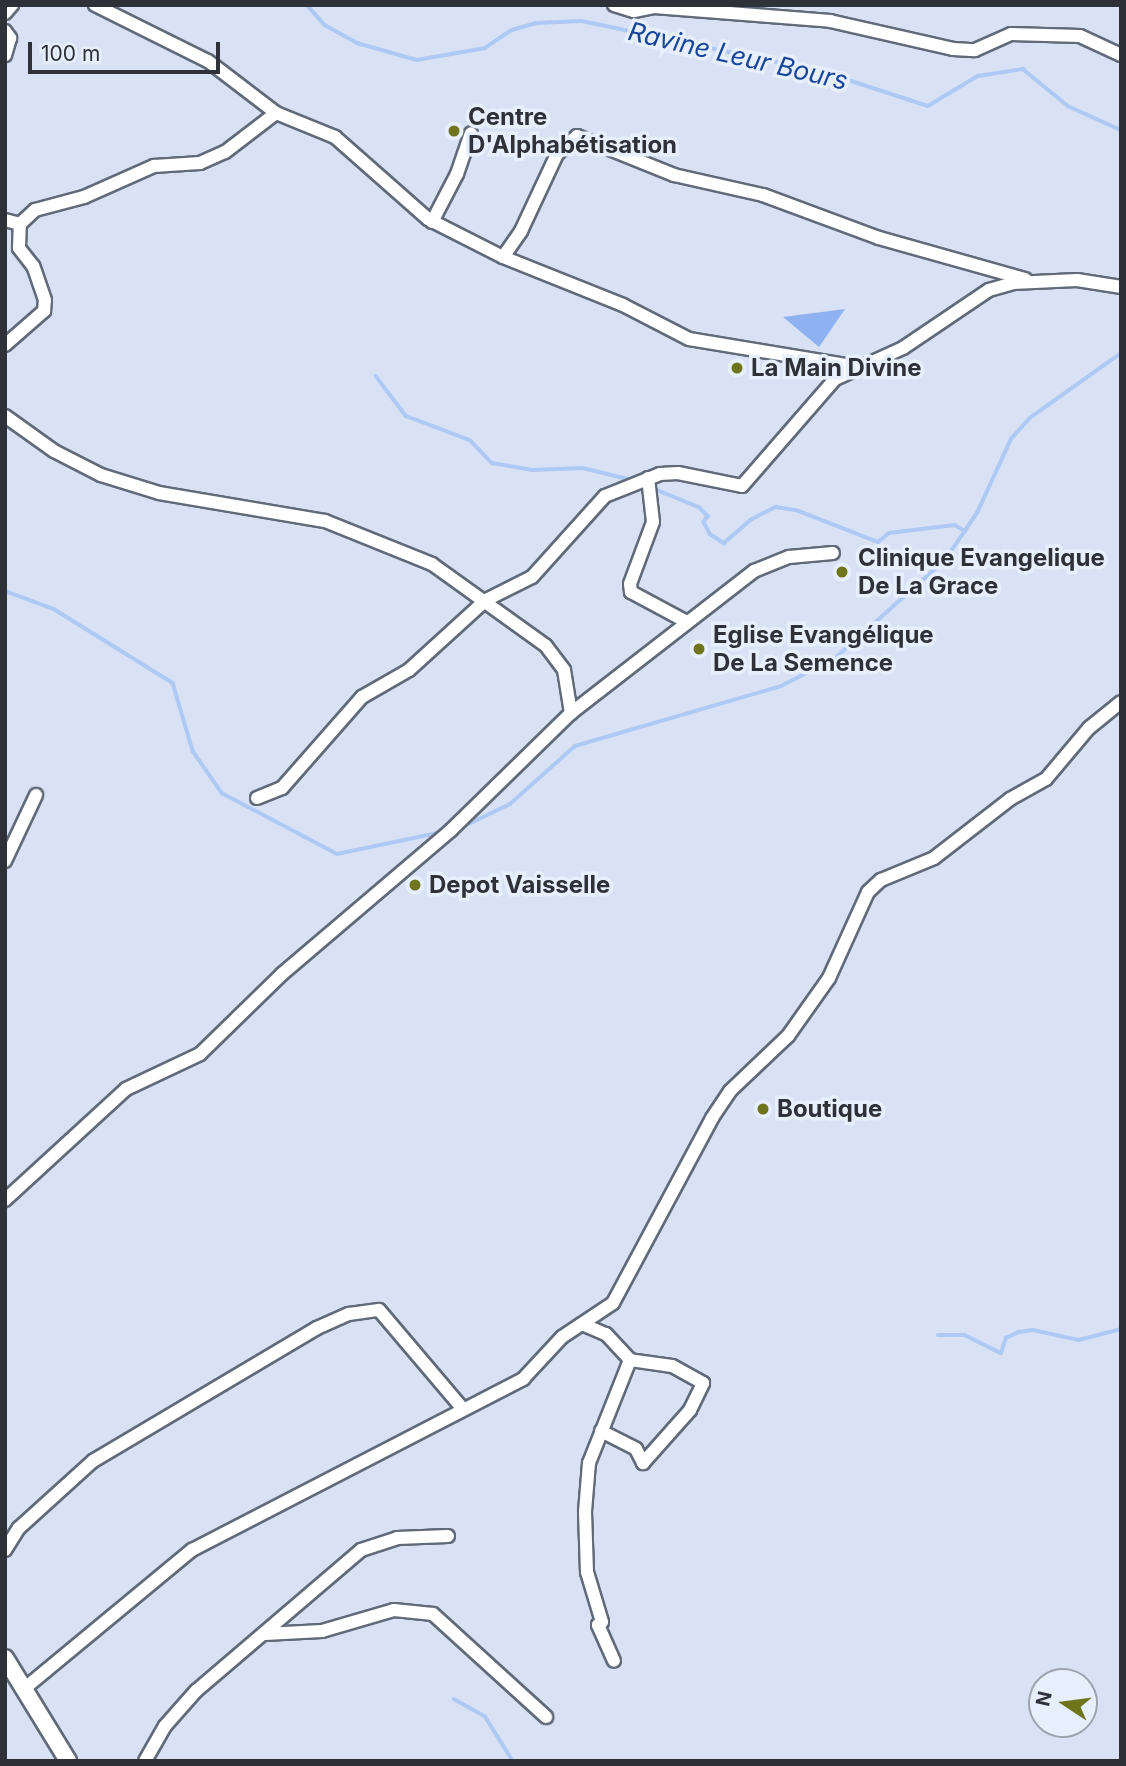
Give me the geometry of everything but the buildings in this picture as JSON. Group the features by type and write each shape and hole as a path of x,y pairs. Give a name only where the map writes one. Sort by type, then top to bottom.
{"street":[{"path":"5,13 12,5"},
{"path":"95,5 208,61 276,113 335,136 392,191 432,222 503,257 622,305 689,339 858,367"},
{"path":"614,5 634,10 648,6 830,21 953,49 975,50 1011,34 1080,36 1121,55"},
{"path":"5,31 10,38 5,58"},
{"path":"5,345 44,311 45,300 33,266 19,248 20,224 35,210 84,197 154,166 200,163 225,152 276,113"},
{"path":"432,222 457,174 462,148 471,133"},
{"path":"503,257 521,231 557,154 577,136 674,174 763,195 878,237 1035,282"},
{"path":"5,220 20,224"},
{"path":"257,798 282,788 362,696 409,670 486,600 532,577 605,496 650,487 678,472 742,486 823,388 858,367 903,348 989,290 1035,282 1077,280 1121,287"},
{"path":"5,416 54,452 101,475 159,493 271,509 358,531 432,564 486,600 560,663 571,713"},
{"path":"650,487 651,531 632,576 631,592 687,622"},
{"path":"5,1200 126,1089 200,1054 282,974 451,830 571,713 687,622 762,567 789,557 833,553"},
{"path":"25,1688 192,1550 462,1408 523,1379 562,1337 620,1294 730,1091 788,1036 829,978 868,892 881,880 911,871 934,858 1010,799 1046,779 1090,728 1121,702"},
{"path":"5,861 36,795"},
{"path":"5,1550 19,1528 93,1461 317,1328 349,1314 380,1310 462,1408"},
{"path":"582,1324 606,1334 630,1360 672,1366 703,1382 690,1410 643,1463 636,1450 601,1431"},
{"path":"614,1661 598,1625 602,1622 587,1572 584,1538 589,1463 630,1360"},
{"path":"145,1761 181,1706 235,1655 265,1634 361,1550 397,1538 448,1536"},
{"path":"265,1634 322,1631 394,1610 433,1614 546,1717"},
{"path":"5,1658 25,1688 63,1759"}],"shaded area":[{"path":"845,309 819,347 783,317"}],"waterway":[{"name":"Ravine Leur Bours","path":"307,5 325,25 357,43 417,60 485,48 512,30 536,23 582,21 824,72 928,106 978,76 1023,69 1068,106 1121,130"},
{"path":"460,828 510,804 575,746 781,686 834,659 945,560 977,513 1011,439 1030,418 1121,353"},
{"path":"376,376 406,416 470,440 492,463 533,470 583,468 636,481"},
{"path":"652,488 699,507 708,516 704,522 710,534 724,543 750,520 776,507 796,510 878,542 889,533 955,525 965,531"},
{"path":"5,591 54,609 173,683 193,751 222,793 337,854 442,832"},
{"path":"938,1335 965,1335 1001,1353 1006,1338 1019,1332 1033,1330 1079,1340 1121,1329"},
{"path":"454,1699 485,1716 513,1761"}],"place":[{"name":"Centre D'Alphabétisation","path":"454,131"},
{"name":"La Main Divine","path":"737,368"},
{"name":"Clinique Evangelique De La Grace","path":"842,572"},
{"name":"Eglise Evangélique De La Semence","path":"699,649"},
{"name":"Depot Vaisselle","path":"415,885"},
{"name":"Boutique","path":"763,1109"}]}
